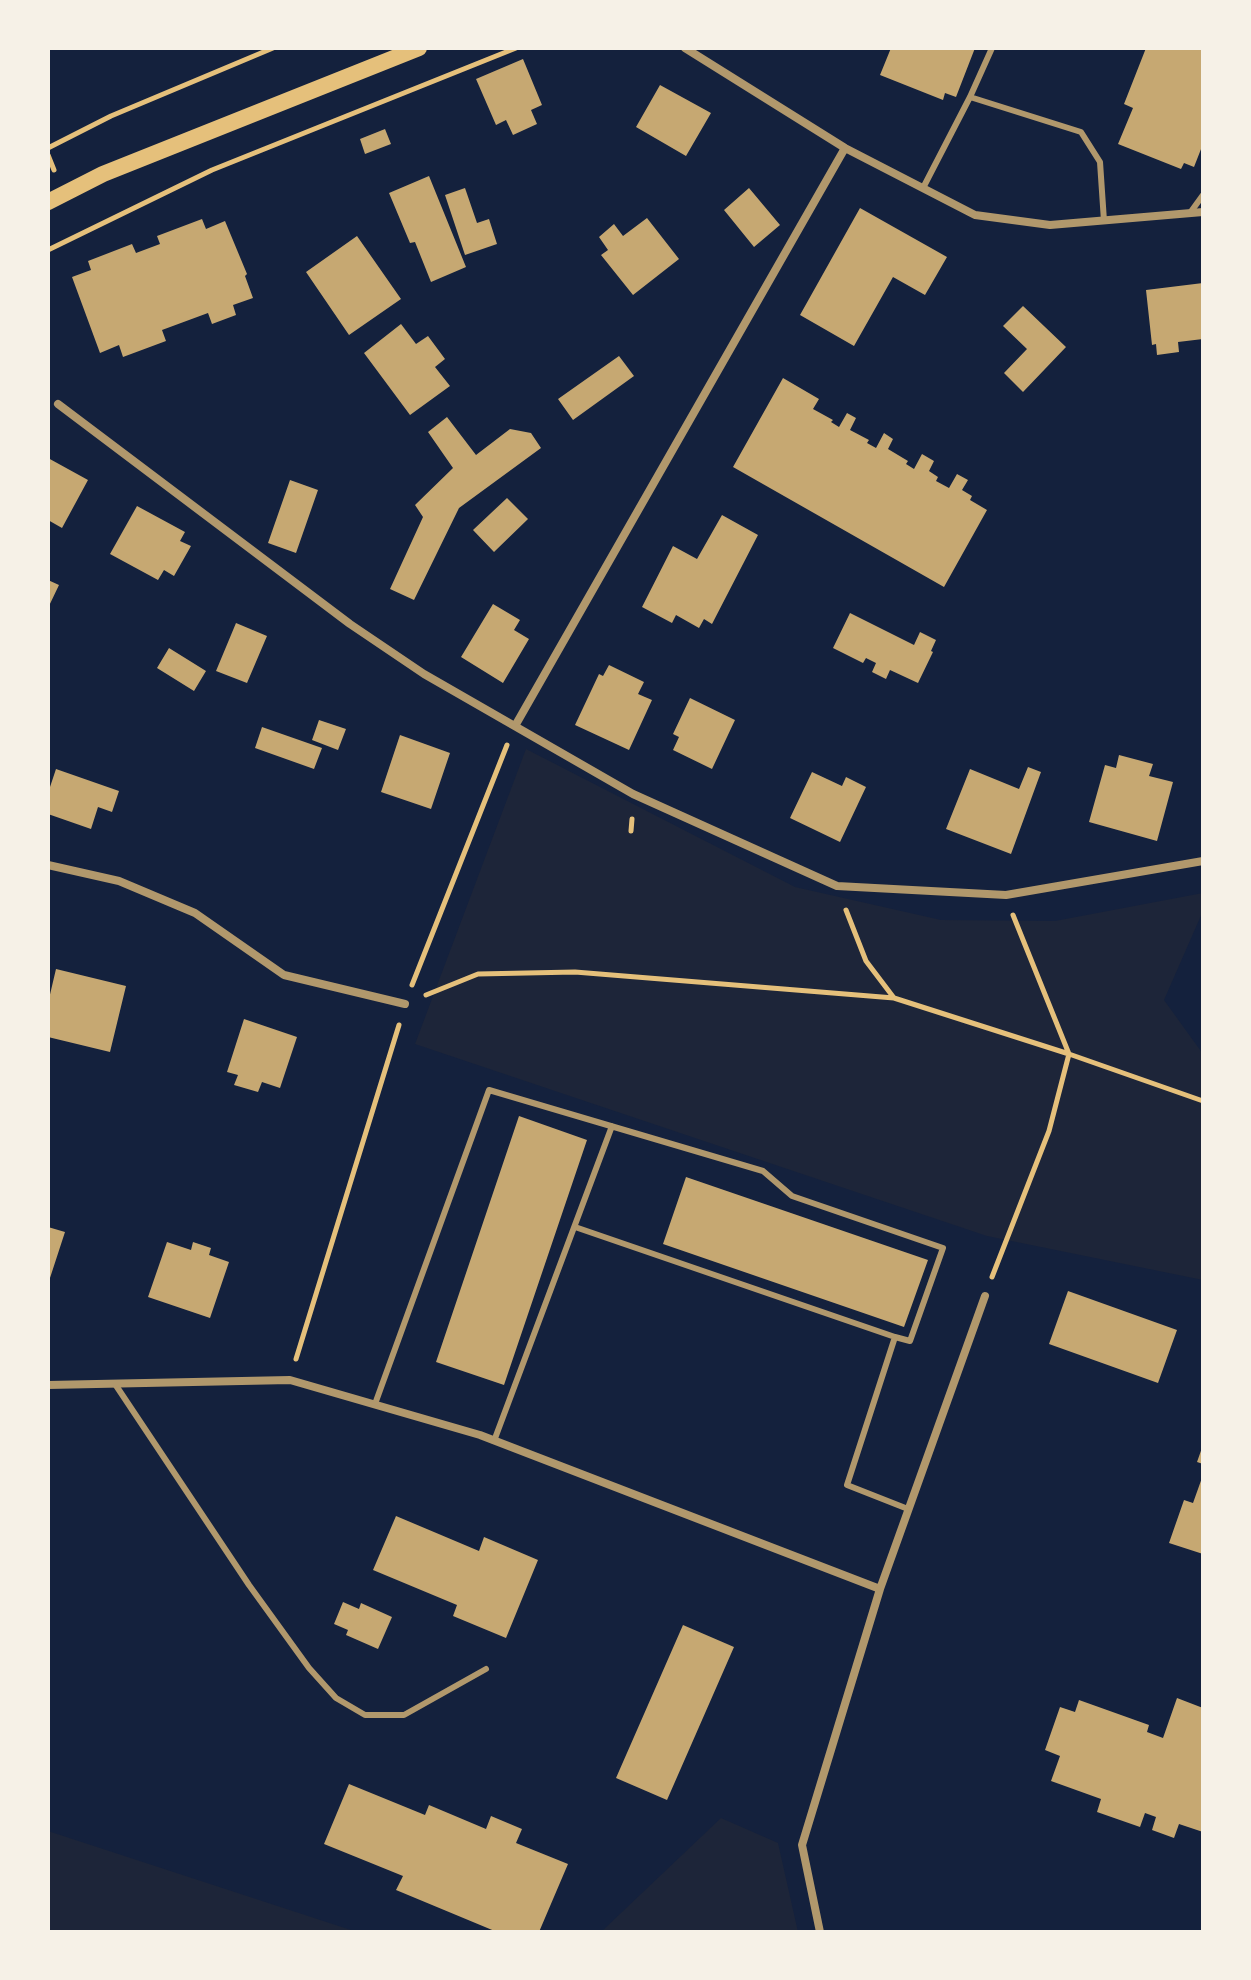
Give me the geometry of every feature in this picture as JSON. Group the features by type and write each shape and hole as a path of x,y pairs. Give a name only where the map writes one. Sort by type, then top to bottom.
{"main road":[{"path":"48,202 103,174 413,49"}],"street":[{"path":"685,48 845,148 975,215 1050,225 1203,212"},
{"path":"515,726 845,148"},
{"path":"58,404 350,624 424,674 633,794 837,886 1006,895 1203,861"},
{"path":"48,865 119,881 195,913 284,975 405,1004"},
{"path":"820,1932 802,1845 880,1589 985,1296"},
{"path":"48,1385 290,1380 494,1441 880,1589"}],"lane":[{"path":"923,188 992,48"},
{"path":"970,97 1081,132 1100,162 1104,221"},
{"path":"1190,213 1203,195"},
{"path":"375,1404 489,1090 763,1171 792,1196 943,1248 910,1341 575,1227"},
{"path":"494,1441 612,1126"},
{"path":"895,1337 847,1485 908,1509"},
{"path":"115,1384 249,1585 309,1668 336,1698 365,1715 404,1715 486,1669"}],"path":[{"path":"48,148 111,116 273,48"},
{"path":"48,250 212,170 516,48"},
{"path":"290,1380 405,1004 515,726"},
{"path":"837,886 866,961 894,998"},
{"path":"985,1296 1049,1131 1069,1054 1006,895"},
{"path":"405,1004 478,974 575,972 894,998 1203,1101"}],"shaded area":[{"path":"526,749 795,887 941,920 1055,921 1203,893 1203,911 1164,1000 1203,1054 1203,1280 987,1236 415,1044"},
{"path":"721,1818 778,1843 798,1932 601,1932"},
{"path":"48,1831 357,1932 48,1932"}],"building":[{"path":"891,48 975,48 956,97 945,93 943,100 880,75"},
{"path":"1146,48 1203,48 1203,144 1194,167 1184,163 1181,169 1118,144 1133,108 1124,104"},
{"path":"523,59 542,105 531,110 537,124 513,135 506,120 496,125 476,79"},
{"path":"660,85 711,113 686,156 636,127"},
{"path":"385,129 391,144 365,154 360,139"},
{"path":"429,176 466,267 431,282 415,242 410,243 389,193"},
{"path":"465,188 477,223 489,219 497,244 465,255 445,195"},
{"path":"749,188 780,225 754,247 724,210"},
{"path":"860,208 947,257 925,295 893,277 854,346 800,315"},
{"path":"647,218 679,259 633,295 601,255 608,250 599,237 614,224 623,236"},
{"path":"202,219 206,229 225,221 247,274 245,276 253,298 233,305 236,315 212,324 208,313 162,330 166,341 123,357 119,345 100,353 72,277 91,270 88,261 132,244 136,253 160,244 157,236"},
{"path":"357,236 401,299 349,335 306,272"},
{"path":"1203,283 1203,339 1178,342 1179,352 1157,355 1156,344 1152,345 1146,290"},
{"path":"1023,306 1066,347 1023,392 1004,373 1027,349 1003,326"},
{"path":"401,324 416,344 428,336 445,359 435,367 450,386 410,415 364,353"},
{"path":"619,356 634,376 573,420 558,399"},
{"path":"783,378 819,399 813,409 839,427 847,413 856,418 850,430 869,440 867,443 876,448 884,433 893,439 888,449 908,461 906,464 914,469 922,454 934,461 929,471 938,477 936,481 949,488 957,474 968,480 962,490 972,496 970,500 987,510 944,587 733,467"},
{"path":"447,417 476,455 510,429 531,433 541,448 459,508 414,600 390,589 423,517 415,505 453,468 428,432"},
{"path":"48,458 88,480 62,528 48,520"},
{"path":"290,480 318,490 296,553 268,543"},
{"path":"507,498 528,519 494,552 473,530"},
{"path":"137,506 185,532 180,541 191,546 174,576 164,570 158,580 110,554"},
{"path":"722,515 758,535 712,624 704,619 699,628 676,615 672,623 642,607 673,546 697,559"},
{"path":"48,580 59,585 48,608"},
{"path":"493,604 520,620 514,630 529,639 503,683 461,657"},
{"path":"850,613 914,645 920,632 936,640 918,683 890,670 886,679 872,672 876,663 866,658 863,663 833,648"},
{"path":"236,623 267,636 247,683 216,671"},
{"path":"169,648 206,671 194,691 157,668"},
{"path":"609,665 644,682 638,694 652,700 629,750 575,725 599,674 603,676"},
{"path":"690,698 735,720 712,769 673,750 679,737 673,734"},
{"path":"319,720 346,729 338,750 312,740"},
{"path":"262,727 322,748 314,769 255,748"},
{"path":"400,735 450,753 431,809 381,792"},
{"path":"1119,755 1153,764 1149,776 1173,782 1157,841 1089,822 1105,765 1116,768"},
{"path":"1028,767 1041,772 1011,854 946,829 970,769 1019,789"},
{"path":"56,769 119,791 112,812 98,807 91,829 48,814 48,793"},
{"path":"812,772 842,786 846,777 866,787 840,842 790,818"},
{"path":"56,969 126,986 110,1052 48,1037 48,1003"},
{"path":"244,1019 297,1037 280,1088 262,1082 258,1092 234,1085 238,1075 227,1072"},
{"path":"519,1116 587,1140 504,1385 436,1362"},
{"path":"686,1177 928,1260 904,1327 663,1244"},
{"path":"48,1227 65,1232 49,1281 48,1281"},
{"path":"167,1242 191,1250 193,1242 211,1248 209,1255 229,1262 210,1318 148,1297"},
{"path":"1068,1291 1177,1330 1158,1383 1049,1344"},
{"path":"1203,1445 1203,1464 1197,1462"},
{"path":"1203,1475 1203,1554 1169,1543 1184,1500 1193,1503"},
{"path":"396,1516 479,1551 484,1537 538,1560 506,1638 453,1616 457,1605 373,1570"},
{"path":"343,1602 359,1609 361,1603 392,1617 378,1649 346,1635 348,1630 334,1624"},
{"path":"683,1625 734,1647 667,1800 616,1778"},
{"path":"1177,1698 1203,1708 1203,1832 1179,1824 1174,1838 1152,1830 1156,1817 1145,1813 1140,1827 1097,1812 1101,1799 1051,1781 1060,1756 1045,1750 1060,1707 1075,1712 1079,1700 1149,1725 1147,1732 1163,1738"},
{"path":"349,1784 425,1815 429,1805 486,1829 491,1816 522,1829 516,1843 568,1864 539,1932 497,1932 396,1890 403,1876 324,1844"}]}
